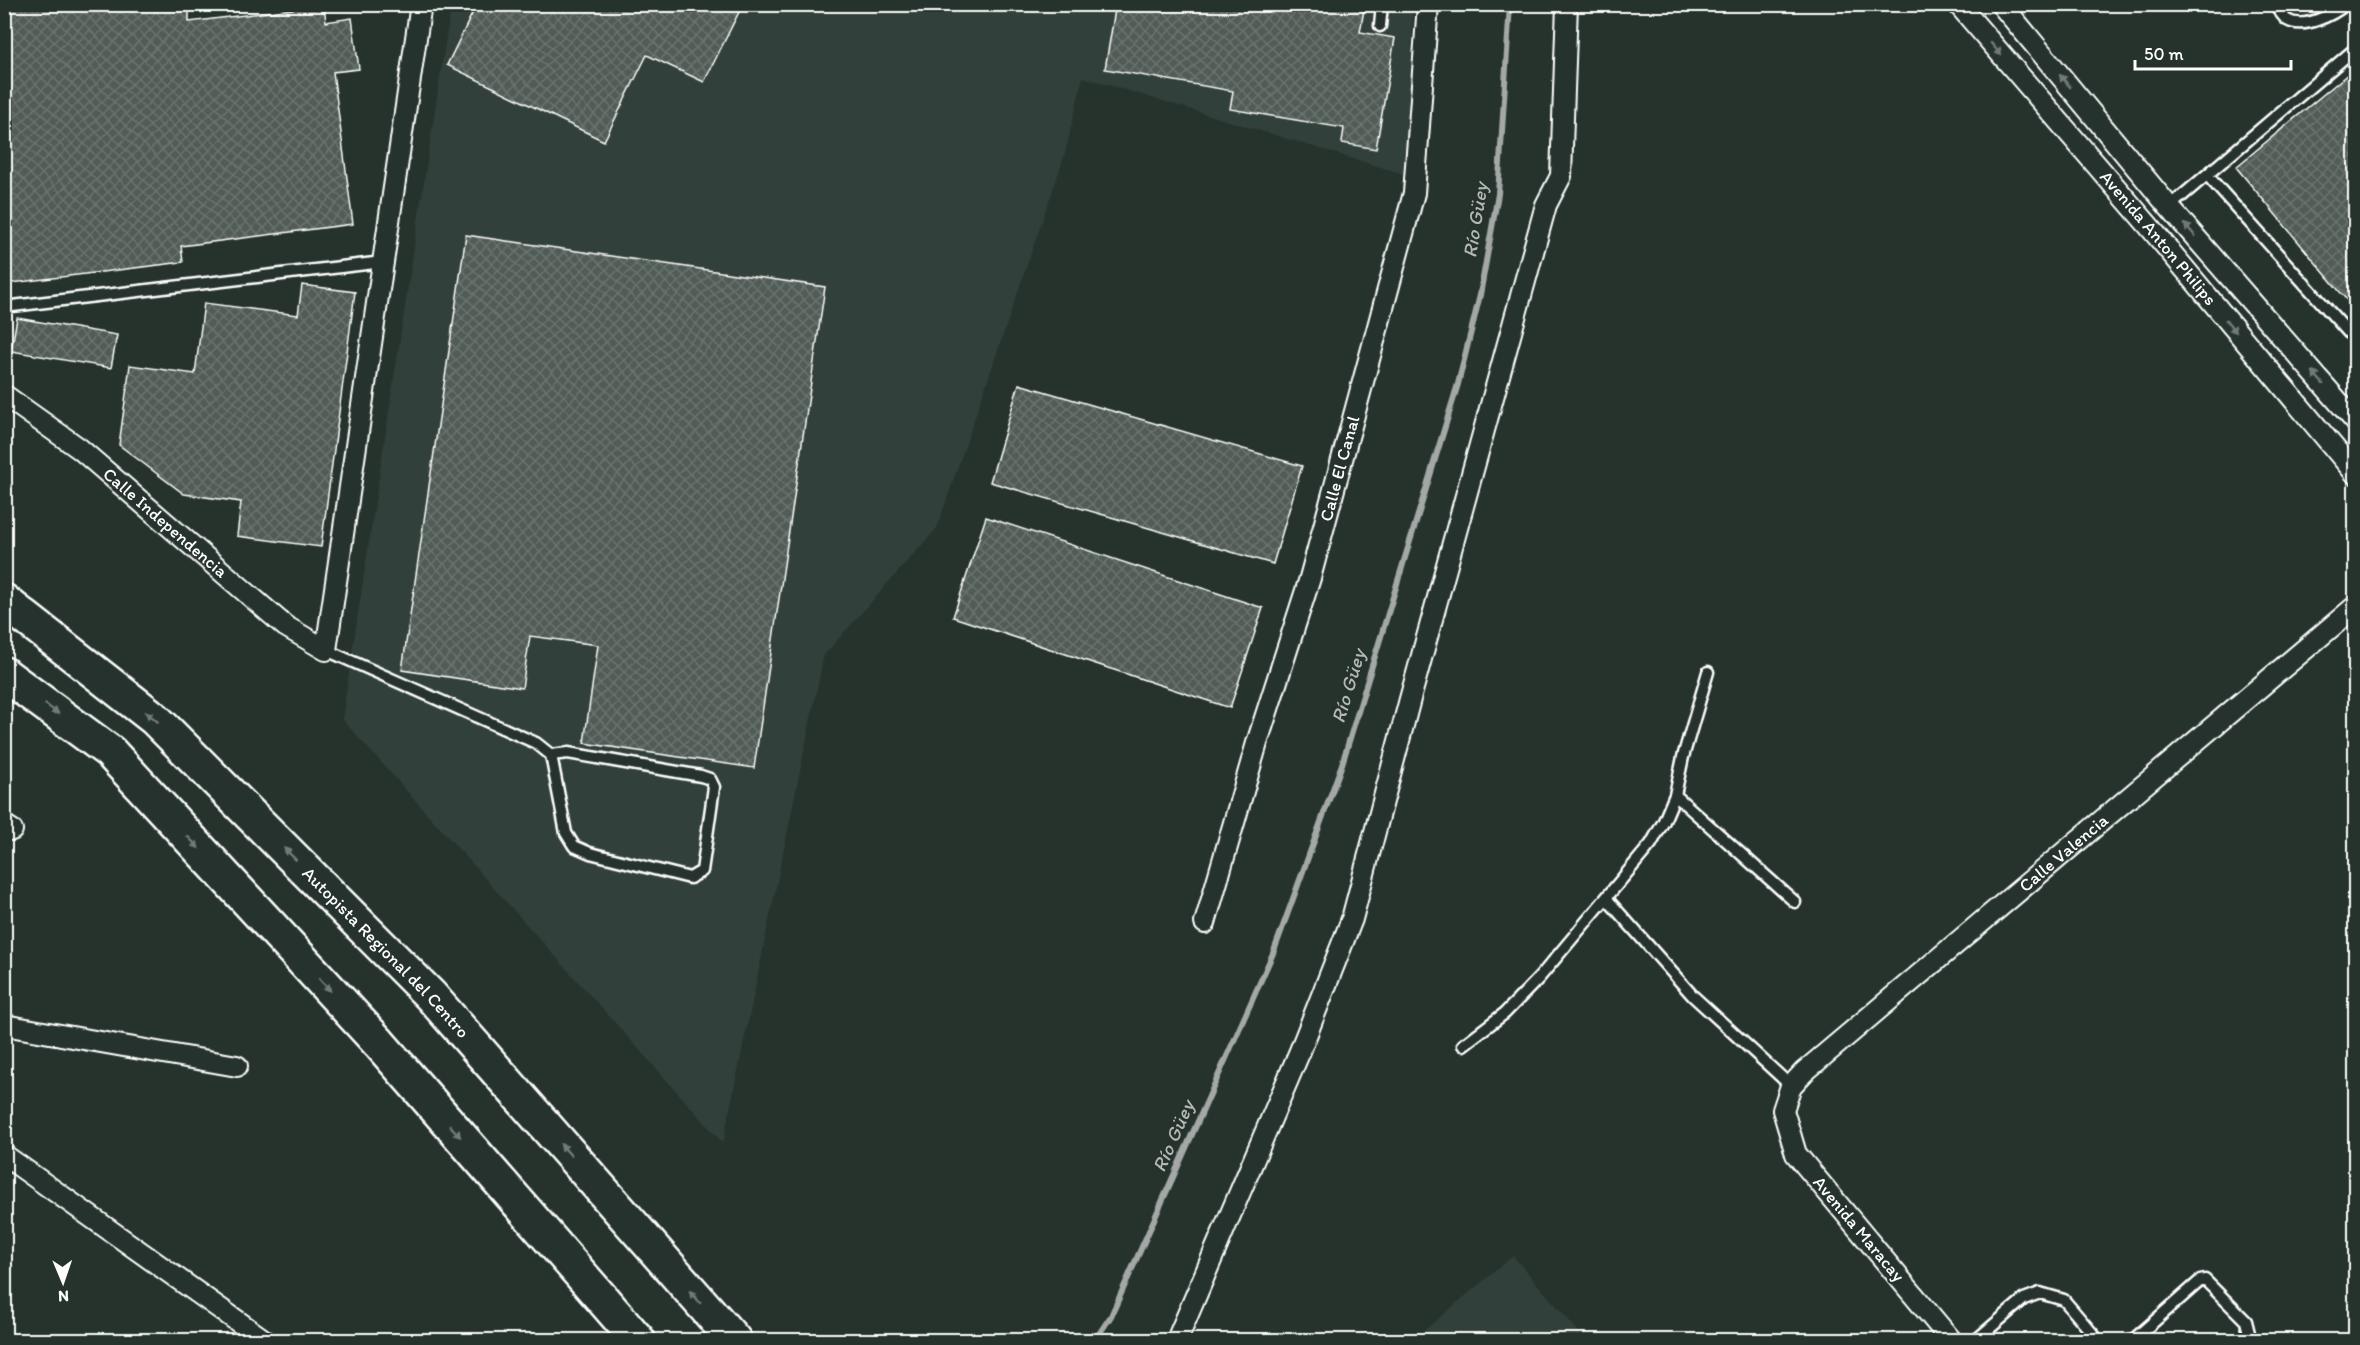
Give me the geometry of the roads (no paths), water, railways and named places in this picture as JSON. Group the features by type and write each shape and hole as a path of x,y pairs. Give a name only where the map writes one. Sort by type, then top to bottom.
{"highway":[{"name":"Autopista Regional del Centro","path":"4,601 155,719 431,996 734,1341"},
{"path":"4,674 110,752 379,1043 638,1341"}],"street":[{"path":"326,650 422,4"},
{"name":"Calle El Canal","path":"1205,923 1257,743 1310,578 1414,193 1428,4"},
{"path":"1177,1341 1300,1051 1352,919 1546,206 1561,176 1568,4"},
{"name":"Avenida Anton Philips","path":"1958,4 2148,225 2355,474"},
{"name":"Avenida Anton Philips","path":"2001,4 2169,207 2352,411"},
{"name":"Calle Independencia","path":"4,394 80,449 285,626 326,650"},
{"name":"Calle Valencia","path":"1783,1110 1791,1086 1804,1072 2355,606"},
{"path":"4,1025 237,1066"},
{"name":"Avenida Maracay","path":"1783,1110 1796,1154 1951,1341"},
{"path":"4,1155 264,1341"}],"lane":[{"path":"1380,26 1382,4"},
{"path":"2275,4 2288,20 2303,23 2333,15 2346,4"},
{"path":"2169,207 2355,48"},
{"path":"2207,175 2355,341"},
{"path":"4,307 383,262"},
{"path":"326,650 536,743 551,755 566,833 574,846 591,854 690,878 702,871 714,787 710,779 568,753 551,755"},
{"path":"1463,1045 1505,1012 1539,978 1651,844 1675,795 1683,757 1708,672"},
{"path":"1675,795 1796,902"},
{"path":"1606,898 1693,996 1791,1086"},
{"path":"2133,1341 2200,1281 2205,1280 2246,1321 2249,1334 2241,1341"},
{"path":"1976,1341 2024,1299 2040,1293 2064,1300 2098,1341"}],"waterway":[{"name":"Río Güey","path":"1095,1340 1111,1316 1274,951 1342,764 1458,384 1480,295 1498,194 1510,4"}]}
